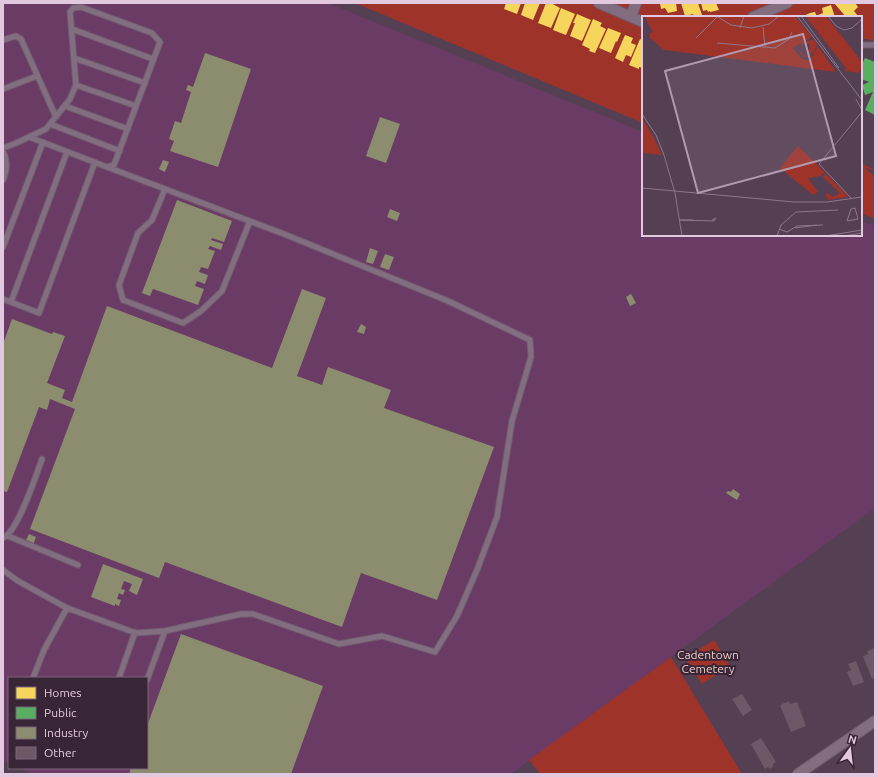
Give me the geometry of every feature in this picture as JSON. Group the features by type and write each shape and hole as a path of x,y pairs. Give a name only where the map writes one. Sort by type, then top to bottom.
{"street":[{"path":"599,3 642,22"},
{"path":"631,16 636,3"},
{"path":"755,16 787,3"},
{"path":"798,774 875,721"}],"lane":[{"path":"3,148 46,129 70,99 76,85 70,12 73,8 81,7 152,32 160,42 120,151 114,165 107,167"},
{"path":"72,29 153,59"},
{"path":"3,40 16,36 21,39 56,117"},
{"path":"862,45 875,45"},
{"path":"74,58 145,83"},
{"path":"3,89 38,76"},
{"path":"76,85 136,106"},
{"path":"65,106 128,129"},
{"path":"50,124 120,151"},
{"path":"3,570 18,581 67,608 135,632 165,631 241,614 253,614 339,644 382,636 435,652 457,616 477,570 497,517 512,421 531,357 530,340 448,301 250,221 29,137"},
{"path":"3,247 43,142"},
{"path":"3,151 6,158 7,171 3,180"},
{"path":"11,302 67,152"},
{"path":"3,299 39,313 95,162"},
{"path":"165,189 152,220 138,233 119,285 124,300 183,323 201,312 222,291 250,221"},
{"path":"42,459 19,519 5,537 78,565"},
{"path":"33,677 44,650 67,608"},
{"path":"148,677 165,631"},
{"path":"119,677 135,632"}],"shaded area":[{"path":"3,3 328,3 642,132 642,236 862,236 862,221 875,226 875,508 511,774 34,774 22,769 148,769 148,677 8,677 8,764 3,761"}],"green space":[{"path":"355,3 875,3 874,42 868,39 862,39 862,16 642,16 642,123"},
{"path":"862,164 875,170 865,168 875,177 875,219 862,213"},
{"name":"Cadentown Cemetery","path":"714,640 730,666 702,684 685,658"},
{"path":"671,657 742,774 540,774 529,760"}],"building: Homes":[{"path":"506,3 521,3 517,14 504,9"},
{"path":"525,3 540,3 533,20 521,15"},
{"path":"546,3 551,3 560,8 551,28 538,23"},
{"path":"660,3 676,3 677,11 668,13 665,8 661,9"},
{"path":"681,3 698,3 702,15 694,16 693,14 685,16"},
{"path":"701,3 716,3 719,10 710,12 707,10 703,11"},
{"path":"834,3 855,3 858,7 854,11 858,16 845,16"},
{"path":"831,5 835,16 818,16 823,13 822,8"},
{"path":"561,8 575,14 566,35 553,30"},
{"path":"815,12 817,16 803,16"},
{"path":"577,14 591,20 582,41 570,36"},
{"path":"593,19 602,23 600,26 606,29 595,53 589,51 590,49 582,45"},
{"path":"608,28 621,33 611,53 599,48"},
{"path":"625,35 633,38 631,43 636,45 631,57 626,55 623,62 615,58"},
{"path":"640,39 642,40 642,68 639,67 639,69 629,65"}],"building: Public":[{"path":"865,58 875,62 875,115 865,110 873,92 865,95 862,85 869,82 862,79 862,64"}],"building: Industry":[{"path":"205,53 251,69 218,167 170,151 174,141 169,139 175,121 181,123 191,92 186,90 188,85 193,87"},
{"path":"380,117 400,124 386,163 366,156"},
{"path":"163,160 169,162 165,172 159,169"},
{"path":"177,200 232,221 224,242 212,238 211,240 223,244 221,250 210,246 208,249 215,251 208,269 201,267 199,272 208,275 205,284 197,281 195,286 204,289 198,305 153,289 150,296 142,293"},
{"path":"390,209 400,213 397,221 387,217"},
{"path":"370,248 378,251 373,264 366,262"},
{"path":"385,254 394,257 389,270 380,267"},
{"path":"302,289 326,298 297,376 322,385 328,367 391,390 384,408 494,447 437,600 361,573 342,627 165,562 159,578 30,529 75,409 50,399 47,410 39,407 7,492 3,491 3,344 12,319 52,334 53,332 65,336 47,383 65,390 62,398 72,402 107,306 272,368"},
{"path":"631,294 636,303 630,306 626,297"},
{"path":"361,324 366,327 364,334 357,332"},
{"path":"733,489 740,494 737,500 726,493 728,491 731,492"},
{"path":"29,534 36,537 33,545 25,542"},
{"path":"103,564 143,579 137,595 129,591 132,584 124,581 121,589 125,590 123,595 119,593 117,599 121,600 119,606 115,604 115,606 91,597"},
{"path":"181,634 323,686 291,774 129,774 131,769 148,769 148,723"}],"building: Other":[{"path":"875,648 875,678 872,679 863,656 868,654 867,651"},
{"path":"856,661 864,682 853,686 847,672 851,670 848,664"},
{"path":"742,694 752,710 743,716 732,699"},
{"path":"789,701 790,704 797,702 806,726 791,732 780,705"},
{"path":"761,738 776,762 770,769 768,767 765,769 751,744"}]}
